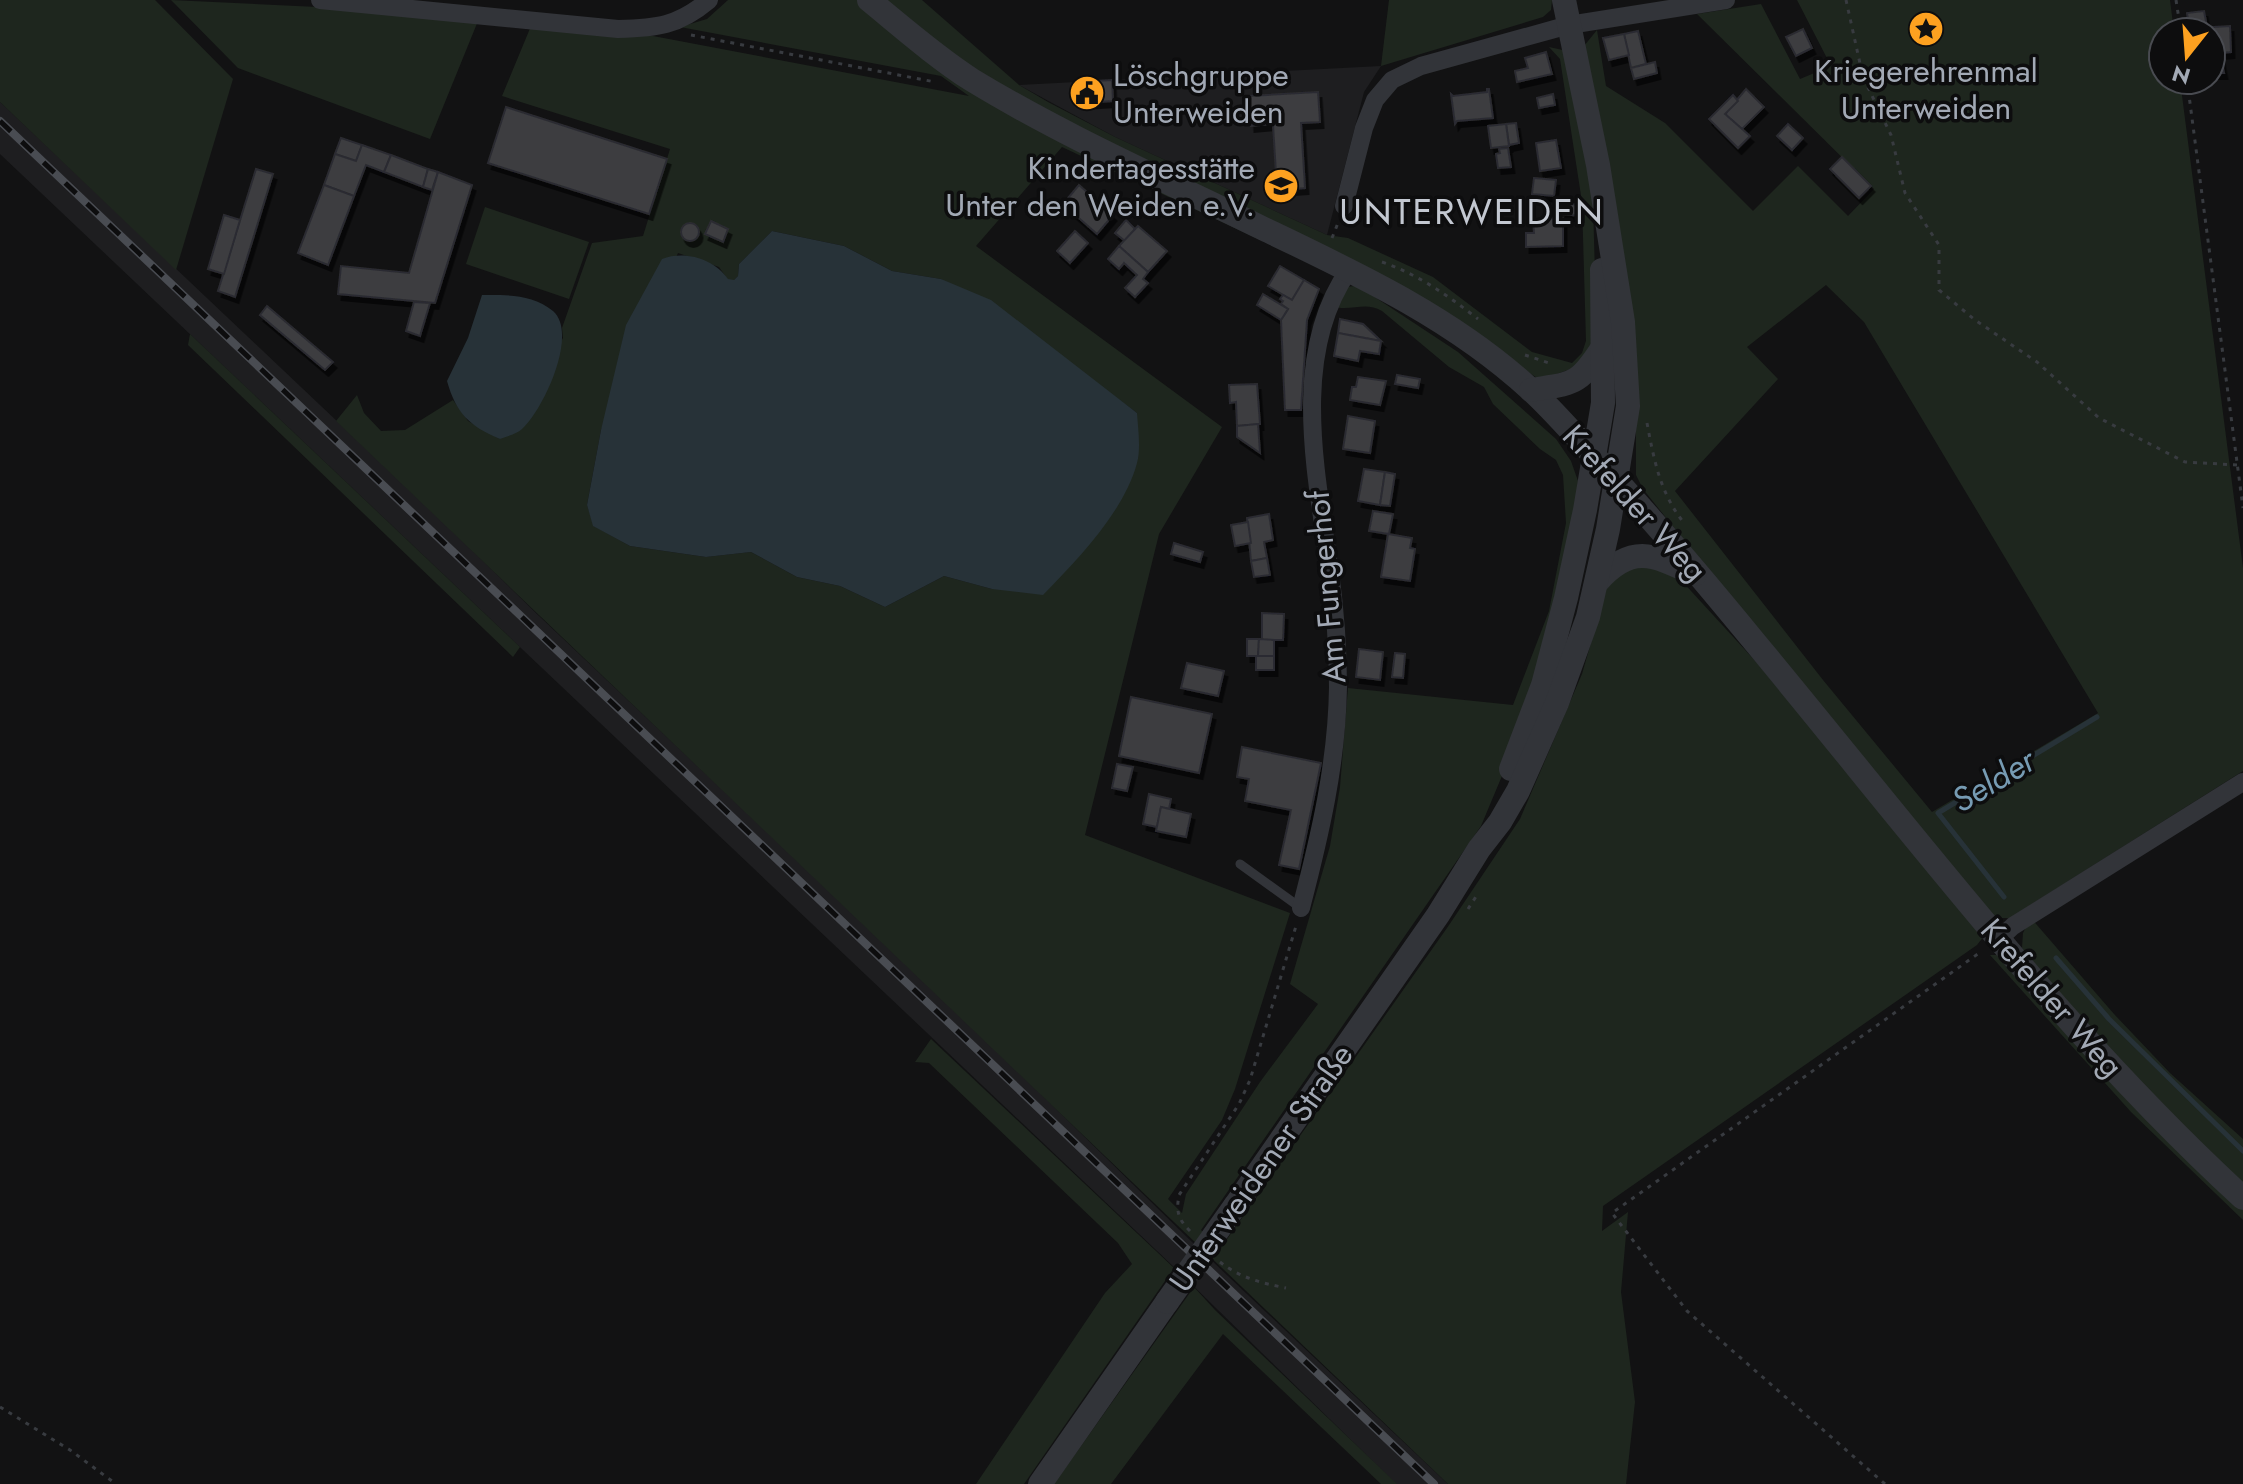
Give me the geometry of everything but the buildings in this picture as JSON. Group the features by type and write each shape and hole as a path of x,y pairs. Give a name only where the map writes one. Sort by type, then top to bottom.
{"street":[{"path":"320,0 618,29 656,28 679,21 709,0"},
{"name":"Krefelder Weg","path":"869,0 968,77 1051,124 1420,308 1496,360 1531,390 1616,479 1701,576 1999,939 2087,1041 2180,1140 2243,1198"},
{"name":"Unterweidener Straße","path":"1040,1484 1500,822 1518,791 1557,703 1583,632 1598,581 1628,406 1623,322 1598,165 1564,0"},
{"path":"1344,206 1364,128 1375,100 1392,80 1421,66 1569,25 1726,0"},
{"name":"Unterweidener Straße","path":"1479,849 1543,685 1566,598 1594,456 1603,403 1598,165"},
{"name":"Am Fungerhof","path":"1301,908 1329,795 1338,688 1330,573 1313,456 1312,407 1316,361 1325,314 1334,292 1349,270"},
{"path":"1531,390 1572,384 1589,369 1603,347"},
{"path":"1598,581 1619,561 1644,555 1657,557 1701,576"},
{"path":"1999,939 2013,926 2243,782"}],"lane":[{"path":"1240,864 1301,908"}],"path":[{"path":"1846,0 1863,77 1891,135 1905,193 1939,245 1939,290 1975,320 2037,362 2099,418 2185,462 2237,465"},
{"path":"656,28 943,84 968,77"},
{"path":"2189,96 2243,508"},
{"path":"1647,414 1654,463 1665,495 1676,512"},
{"path":"1191,1232 1176,1210 1179,1195 1239,1104 1250,1080 1301,908"},
{"path":"1885,1484 1687,1311 1612,1213 1999,939"},
{"path":"1212,1253 1235,1273 1286,1288"},
{"path":"0,1407 70,1450 116,1484"}],"shaded area":[{"path":"0,0 155,0 233,79 176,270 0,102"},
{"path":"171,0 360,9 478,21 430,139 238,68"},
{"path":"728,0 858,0 1309,263 1062,147 976,246 1222,427 1159,534 1085,835 1290,913 1235,1089 1222,1120 1168,1199 1182,1213 1186,1194 1260,1082 1318,1004 1290,984 1330,846 1340,787 1348,688 1513,705 1549,611 1566,523 1563,475 1556,460 1540,449 1493,404 1484,387 1449,367 1382,311 1365,306 1334,307 1345,287 1355,286 1364,290 1458,352 1556,439 1571,461 1578,481 1574,523 1525,721 1481,826 1201,1230 1220,1249 1447,928 1520,819 1582,674 1607,587 1621,573 1648,562 1680,579 1758,664 1984,936 1977,945 1603,1206 1602,1231 1628,1212 1621,1292 1635,1402 1626,1484 1448,1484 336,421 357,395 364,413 381,431 405,430 453,400 468,421 500,439 563,338 562,328 592,243 643,236 670,149 502,96 531,26 653,36 969,96 941,76 680,27 707,19","holes":["772,231 844,246 892,271 941,279 1137,413 992,589 944,576 885,607 840,586 797,577 751,552 706,557 630,546 594,526 587,505 601,430 678,253 719,267 728,280 734,280 738,276 739,264"]},
{"path":"886,0 922,0 1019,85 1048,102 1115,137 1327,235 1348,238 1433,277 1532,352 1572,363 1582,353 1586,341 1582,202 1560,59 1549,47 1567,51 1593,203 1597,347 1593,361 1540,380 1434,308 1099,140 957,60"},
{"path":"1389,0 1552,0 1551,10 1543,17 1381,66"},
{"path":"1797,0 2170,0 2172,16 2147,16 2147,96 2182,96 2243,568 2243,771 2010,918 1994,918 1812,700 1643,489 1636,475 1636,430 1584,46 1597,30 1606,86 1665,123 1753,211 1798,166 1848,216 1874,189 1697,14 1761,4 1800,79 1831,66","holes":["1826,285 1864,322 2098,713 1932,812 1823,680 1675,491 1778,379 1747,347"]},
{"name":"Kindertagesstätte Unter den Weiden e.V.","path":"1381,66 1364,92 1327,235 1115,137 1019,85"},
{"path":"0,102 951,1006 1192,1242 1448,1484 1396,1484 1175,1268 0,154"},
{"path":"485,207 589,242 569,299 466,264"},
{"path":"772,231 844,246 892,271 941,279 991,300 1137,413 1138,457 1122,499 1098,534 1043,595 992,589 944,576 885,607 840,586 797,577 751,552 706,557 630,546 593,526 587,505 626,325 662,259 671,256 698,258 734,280 738,276 739,264"},
{"path":"482,295 519,297 545,305 560,322 562,336 555,372 539,406 522,429 500,439 465,417 447,381 468,338"},
{"path":"190,334 520,647 513,657 188,345"},
{"path":"2031,918 2170,1073 2243,1139 2243,1186 2105,1047 2022,948 2023,933"},
{"path":"1990,955 1999,955 2222,1192 2243,1210 2243,1220 2131,1112"},
{"path":"931,1039 1174,1268 1024,1484 976,1484 1105,1293 1132,1264 1118,1243 929,1063 915,1062"},
{"path":"1194,1287 1397,1484 1381,1484 1223,1334 1111,1484 1054,1484"}],"waterway":[{"name":"Selder","path":"2004,897 1938,813 2097,717"},
{"name":"Selder","path":"2056,958 2109,1019 2243,1151"}],"railway":[{"path":"0,121 1434,1484"}],"place":[{"name":"Kriegerehrenmal Unterweiden","path":"1926,29"},
{"name":"Löschgruppe Unterweiden","path":"1087,93"},
{"name":"Kindertagesstätte Unter den Weiden e.V.","path":"1281,186"}],"district":[{"name":"UNTERWEIDEN","path":"1472,211"}]}
